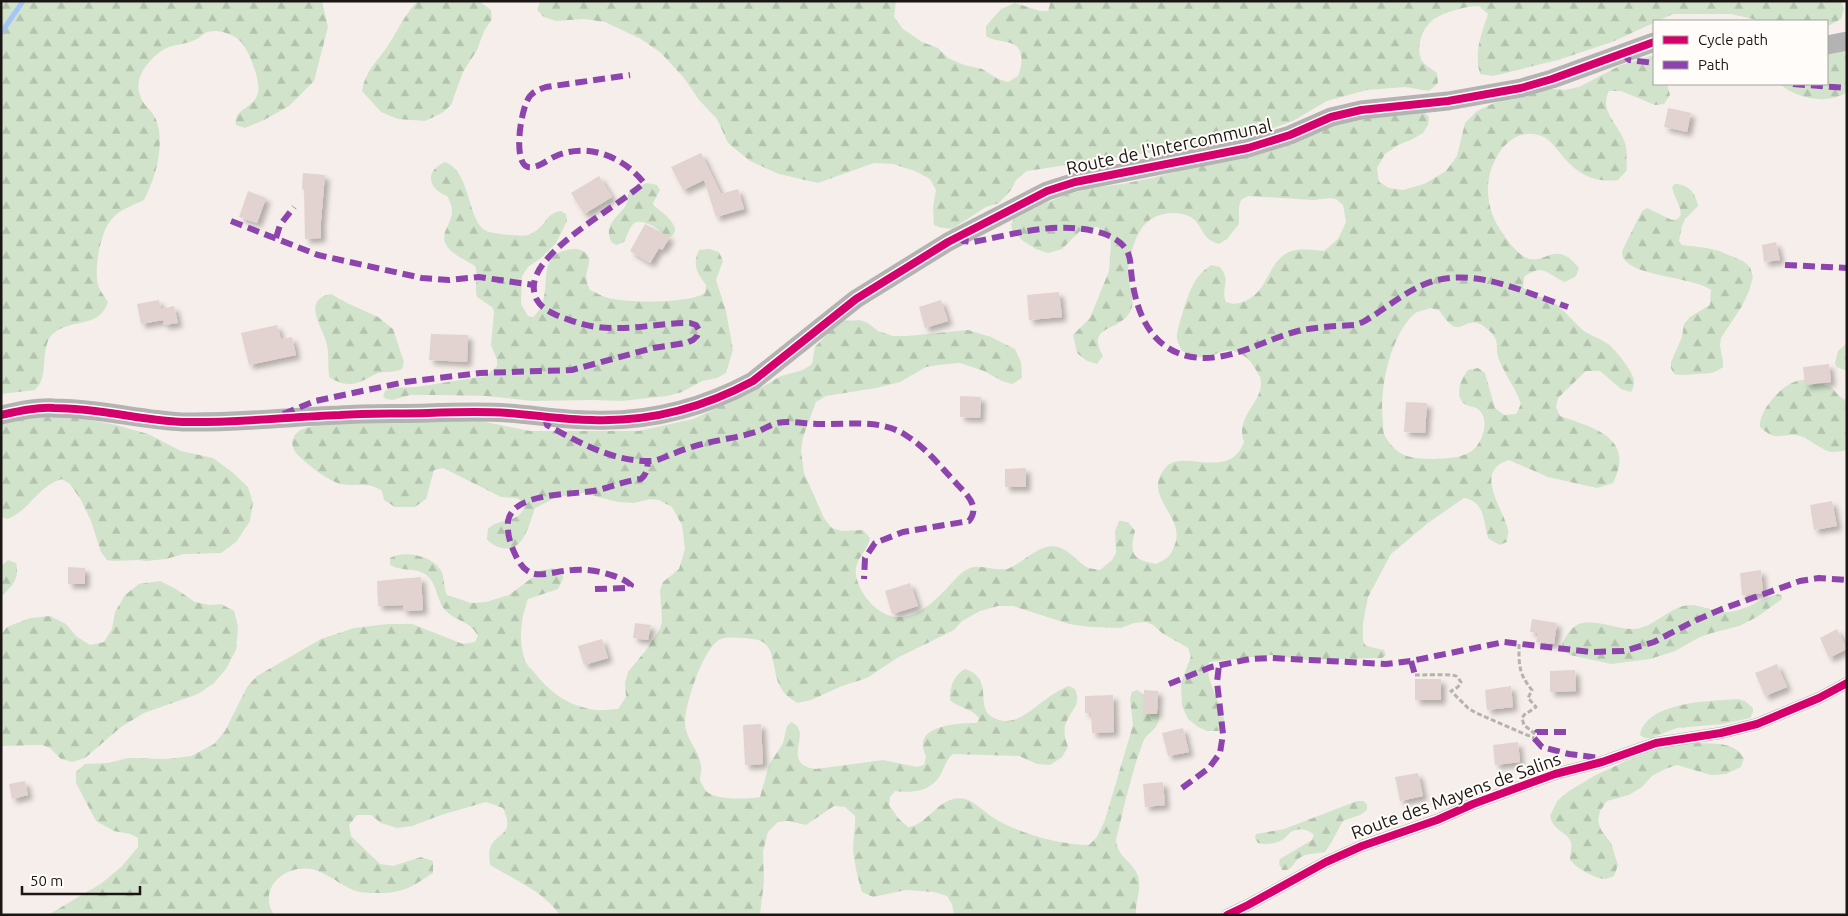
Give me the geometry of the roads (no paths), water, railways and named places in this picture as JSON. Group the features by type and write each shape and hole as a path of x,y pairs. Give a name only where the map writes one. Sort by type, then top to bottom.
{"street":[{"name":"Route de l'Intercommunal","path":"1,415 33,409 76,408 154,419 208,422 340,415 486,412 592,420 626,420 669,413 695,407 736,390 765,372 856,299 948,242 1047,191 1075,182 1248,148 1283,138 1331,117 1361,110 1448,101 1522,88 1653,42"},
{"path":"1828,45 1847,42"},
{"name":"Route des Mayens de Salins","path":"1226,915 1326,862 1362,846 1436,820 1473,804 1556,774 1602,762 1656,743 1721,733 1757,724 1819,698 1847,683"}],"waterway":[{"path":"1,33 23,1"}]}
